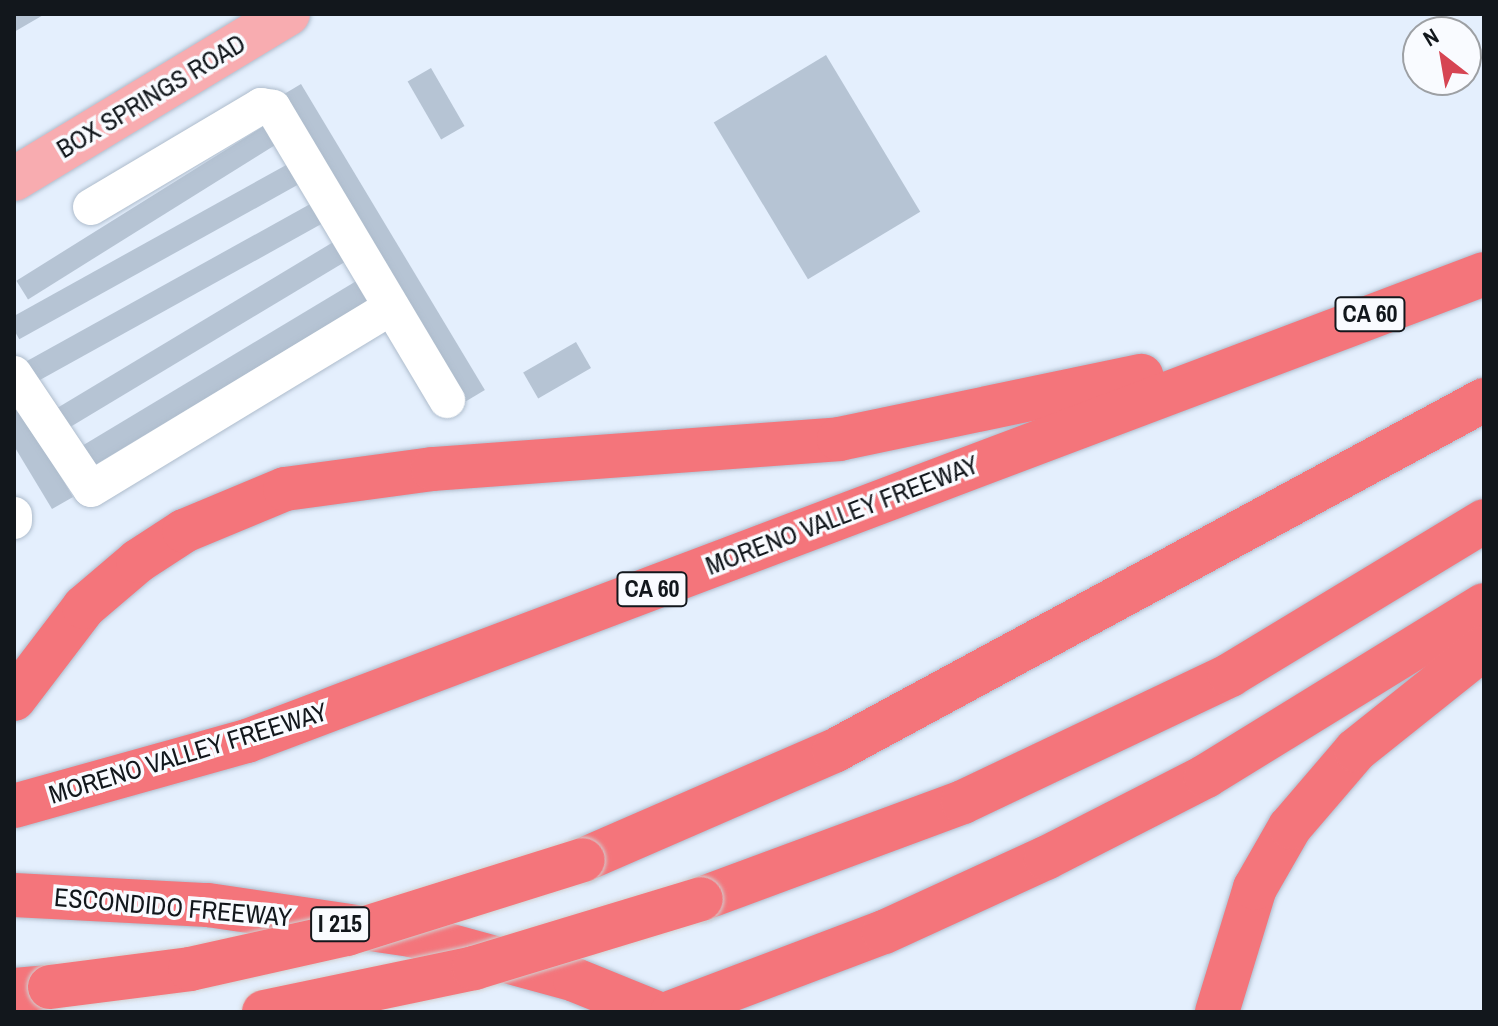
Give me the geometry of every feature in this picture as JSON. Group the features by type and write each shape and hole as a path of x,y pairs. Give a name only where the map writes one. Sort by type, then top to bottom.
{"highway":[{"name":"MORENO VALLEY FREEWAY","path":"14,806 247,741 1281,346 1484,274"},
{"path":"17,695 84,607 138,561 184,531 285,489 433,469 839,439 1281,346"},
{"path":"32,988 190,969 347,934 583,860 834,751 1484,400"},
{"path":"264,1012 474,968 701,899 963,802 1230,675 1484,521"},
{"path":"672,1012 794,968 1046,858 1206,776 1484,605"},
{"path":"1217,1012 1255,888 1290,827 1356,750 1484,648"},
{"name":"ESCONDIDO FREEWAY","path":"14,895 208,905 411,935 575,980 654,1012"}],"main road":[{"name":"BOX SPRINGS ROAD","path":"14,179 288,14"}],"lane":[{"path":"91,207 268,105 447,400"},
{"path":"14,374 91,489 391,307"}],"building":[{"path":"14,14 45,14 14,32"},
{"path":"826,55 920,212 808,279 714,122"},
{"path":"431,68 464,126 441,140 408,82"},
{"path":"301,84 485,390 465,402 281,96"},
{"path":"264,126 276,145 28,299 16,281"},
{"path":"288,164 299,184 19,339 14,330 14,316"},
{"path":"312,203 323,223 35,383 24,363"},
{"path":"335,241 347,261 65,430 53,410"},
{"path":"358,280 370,300 89,469 77,449"},
{"path":"576,342 591,368 538,398 523,372"},
{"path":"14,398 73,497 52,509 14,446"}]}
